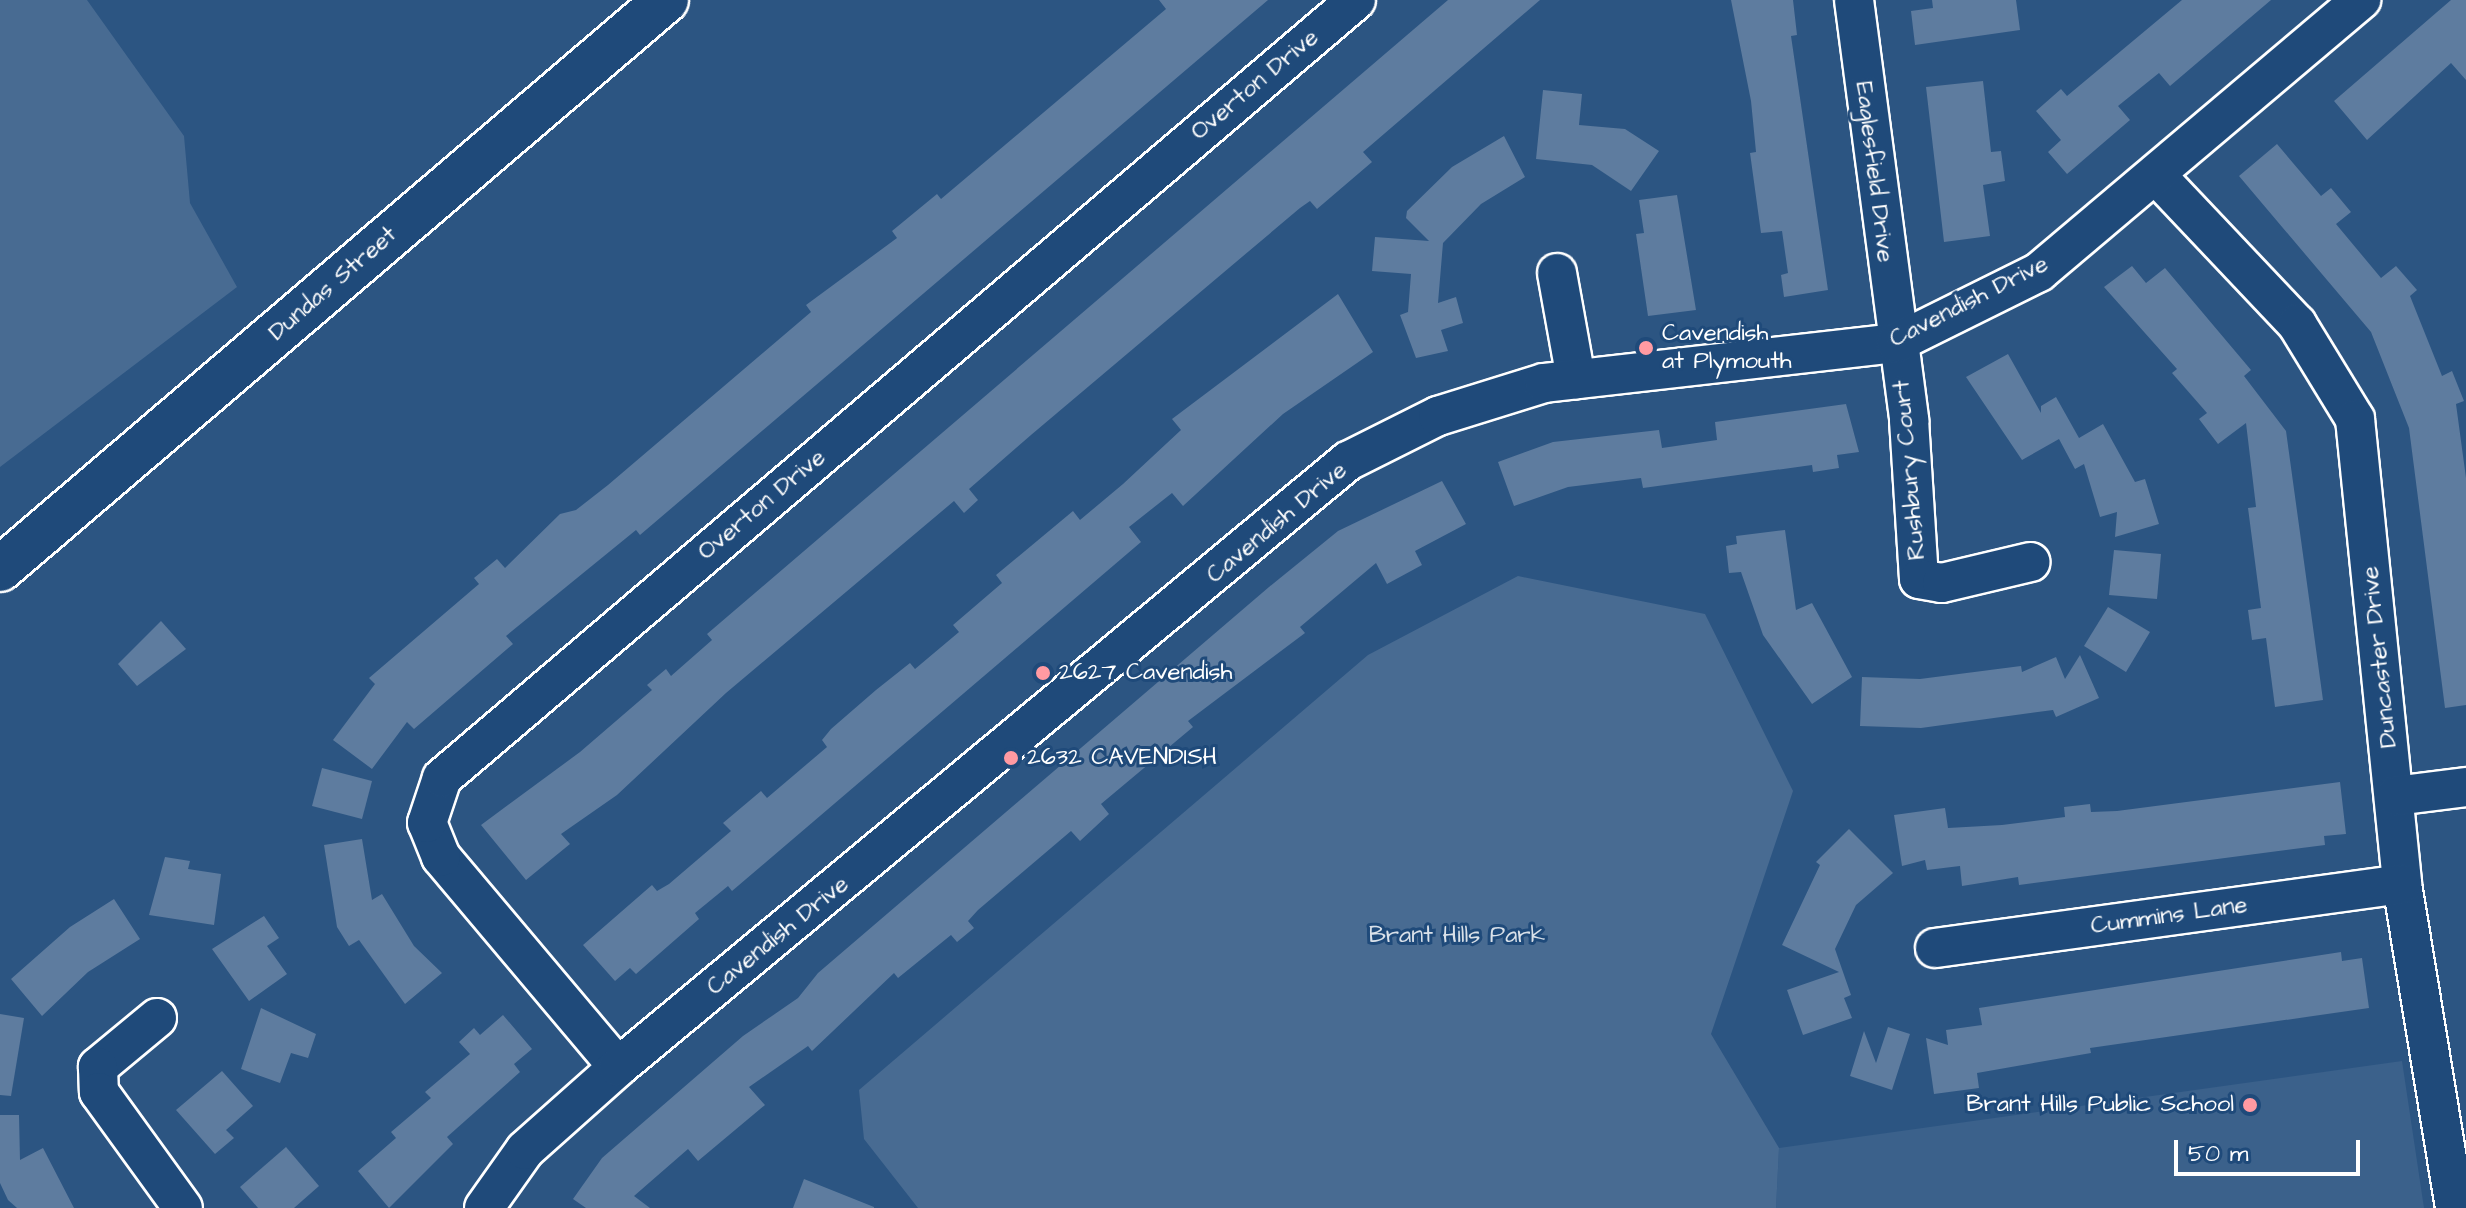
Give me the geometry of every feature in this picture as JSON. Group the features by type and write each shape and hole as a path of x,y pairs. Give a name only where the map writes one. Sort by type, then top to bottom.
{"main road":[{"name":"Dundas Street","path":"0,569 666,0"}],"street":[{"name":"Overton Drive","path":"618,1067 551,995 441,857 427,823 442,778 1356,0"},
{"name":"Eaglesfield Drive","path":"1854,0 1896,343"},
{"name":"Cavendish Drive","path":"499,1201 525,1150 618,1067 1348,461 1438,416 1576,379 1896,343 2039,272 2361,0"},
{"name":"Duncaster Drive","path":"2156,175 2297,324 2355,419 2402,884 2455,1208"},
{"path":"1557,273 1576,379"},
{"name":"Rushbury Court","path":"1896,343 1916,485 1919,579 1942,583 2031,562"},
{"path":"2395,796 2466,787"},
{"name":"Cummins Lane","path":"1935,948 2402,884"},
{"path":"157,1018 98,1067 99,1092 183,1208"}],"shaded area":[{"name":"Brant Hills Public School","path":"2402,1061 2424,1208 1776,1208 1779,1148"}],"green space":[{"path":"0,0 87,0 184,136 190,203 237,287 0,467"},
{"name":"Brant Hills Park","path":"1518,576 1705,614 1793,791 1711,1034 1779,1148 1776,1208 918,1208 864,1139 859,1090 1368,655"}],"building":[{"path":"1159,0 1268,0 640,535 636,530 506,636 513,644 414,729 407,722 372,769 333,740 375,684 369,678 479,584 474,578 497,559 505,568 560,514 576,510 608,485 811,312 806,305 897,238 892,231 937,194 941,199 1166,9"},
{"path":"1448,0 1540,0 1363,152 1372,162 1317,209 1310,201 1300,208 1031,435 969,489 978,500 964,513 954,501 726,693 617,795 561,834 570,844 526,880 481,825 580,752 652,690 647,685 666,669 671,676 712,640 707,634"},
{"path":"1731,0 1793,0 1797,35 1791,36 1828,290 1784,297 1781,275 1788,273 1782,231 1761,233 1750,153 1756,152 1751,101"},
{"path":"1932,0 2016,0 2020,30 1915,45 1911,11 1933,8"},
{"path":"2182,0 2271,0 2170,86 2159,73 2118,106 2130,120 2067,174 2048,152 2061,140 2036,111 2061,89 2067,96"},
{"path":"2451,0 2466,0 2466,80 2451,63 2367,140 2334,101"},
{"path":"1983,81 1991,152 2001,151 2005,181 1983,185 1990,236 1944,242 1926,87"},
{"path":"1543,90 1582,94 1579,125 1625,129 1659,151 1631,191 1592,165 1536,159"},
{"path":"1504,136 1525,177 1481,204 1443,243 1438,303 1456,297 1463,323 1441,330 1448,351 1416,358 1400,315 1408,312 1411,274 1372,271 1375,237 1429,241 1406,218 1407,211 1452,167"},
{"path":"2277,144 2321,196 2331,188 2351,212 2336,224 2381,278 2396,266 2417,290 2410,296 2442,376 2452,371 2464,401 2456,404 2466,478 2466,705 2445,708 2409,428 2371,332 2239,176"},
{"path":"1677,195 1696,310 1648,316 1636,234 1644,233 1639,200"},
{"path":"2132,266 2146,283 2165,268 2251,370 2244,376 2286,431 2323,700 2275,707 2266,638 2252,640 2248,610 2261,608 2248,508 2256,507 2246,423 2218,444 2199,419 2207,413 2172,373 2177,369 2104,287"},
{"path":"1338,294 1373,352 1283,414 1183,506 1172,493 1129,527 1141,542 732,891 728,886 695,913 699,919 636,974 630,968 615,981 583,945 652,885 657,891 669,884 731,831 723,823 761,791 767,798 827,747 822,740 831,729 876,690 910,663 915,669 959,632 953,625 1002,583 996,575 1073,511 1080,520 1181,430 1172,419"},
{"path":"2008,354 2041,413 2041,406 2056,397 2079,438 2103,424 2135,482 2145,479 2159,524 2115,537 2117,512 2100,517 2084,464 2075,469 2059,439 2022,460 1966,377"},
{"path":"1846,404 1859,452 1837,455 1839,468 1813,472 1812,465 1643,488 1641,478 1568,487 1514,506 1498,462 1553,442 1659,430 1662,448 1717,440 1715,422"},
{"path":"1442,481 1466,524 1415,551 1422,565 1387,584 1376,563 1300,627 1305,633 1188,721 1193,727 1101,804 1109,814 1080,841 1071,831 978,910 968,921 974,928 957,942 951,935 898,978 894,973 812,1051 808,1046 749,1087 765,1105 698,1161 688,1149 634,1196 650,1208 586,1208 573,1199 602,1158 743,1036 798,998 818,973 1269,587 1338,531"},
{"path":"1785,530 1796,610 1812,603 1852,677 1812,704 1763,635 1741,572 1729,573 1726,546 1737,544 1736,536"},
{"path":"2114,550 2161,554 2157,599 2109,595"},
{"path":"2108,607 2150,632 2126,672 2084,646"},
{"path":"161,621 186,649 137,686 118,664"},
{"path":"2080,655 2099,698 2056,717 2053,710 1921,728 1860,726 1862,677 1920,679 2021,666 2022,672 2056,657 2065,679"},
{"path":"322,768 372,781 362,819 312,806"},
{"path":"2340,782 2346,834 2324,836 2325,845 2019,885 2018,877 1962,886 1960,866 1927,870 1925,860 1902,866 1894,815 1945,808 1948,828 2002,825 2065,817 2064,807 2090,804 2091,812 2117,811"},
{"path":"1849,829 1893,873 1856,905 1835,949 1851,995 1844,998 1852,1018 1803,1035 1787,990 1839,972 1782,945 1820,865 1816,862"},
{"path":"362,839 372,900 382,894 414,946 442,973 405,1004 359,940 349,946 337,927 324,845"},
{"path":"165,857 190,861 188,869 221,874 214,925 149,915"},
{"path":"114,899 140,939 88,972 42,1016 11,979 70,927"},
{"path":"264,916 279,938 267,946 287,974 249,1001 212,949"},
{"path":"2341,952 2342,961 2362,958 2369,1008 2090,1048 2091,1053 1977,1073 1979,1088 1934,1094 1926,1038 1948,1045 1946,1030 1982,1025 1979,1008"},
{"path":"261,1008 316,1034 308,1058 291,1053 280,1083 241,1069"},
{"path":"0,1014 24,1018 11,1096 0,1095"},
{"path":"503,1015 532,1049 514,1064 520,1072 447,1137 453,1144 389,1208 358,1171 396,1138 391,1132 431,1098 425,1092 470,1054 459,1042 474,1028 480,1035"},
{"path":"1888,1027 1910,1034 1892,1090 1850,1076 1864,1031 1876,1063"},
{"path":"222,1071 253,1106 226,1130 234,1138 215,1154 176,1110"},
{"path":"0,1115 19,1115 20,1160 43,1148 74,1208 17,1208 8,1200 0,1183"},
{"path":"286,1147 319,1186 294,1208 258,1208 240,1187"},
{"path":"804,1179 874,1207 874,1208 793,1208"}],"place":[{"name":"Cavendish at Plymouth","path":"1646,348"},
{"name":"2627 Cavendish","path":"1043,673"},
{"name":"2632 CAVENDISH","path":"1011,758"},
{"name":"Brant Hills Public School","path":"2250,1105"}]}
